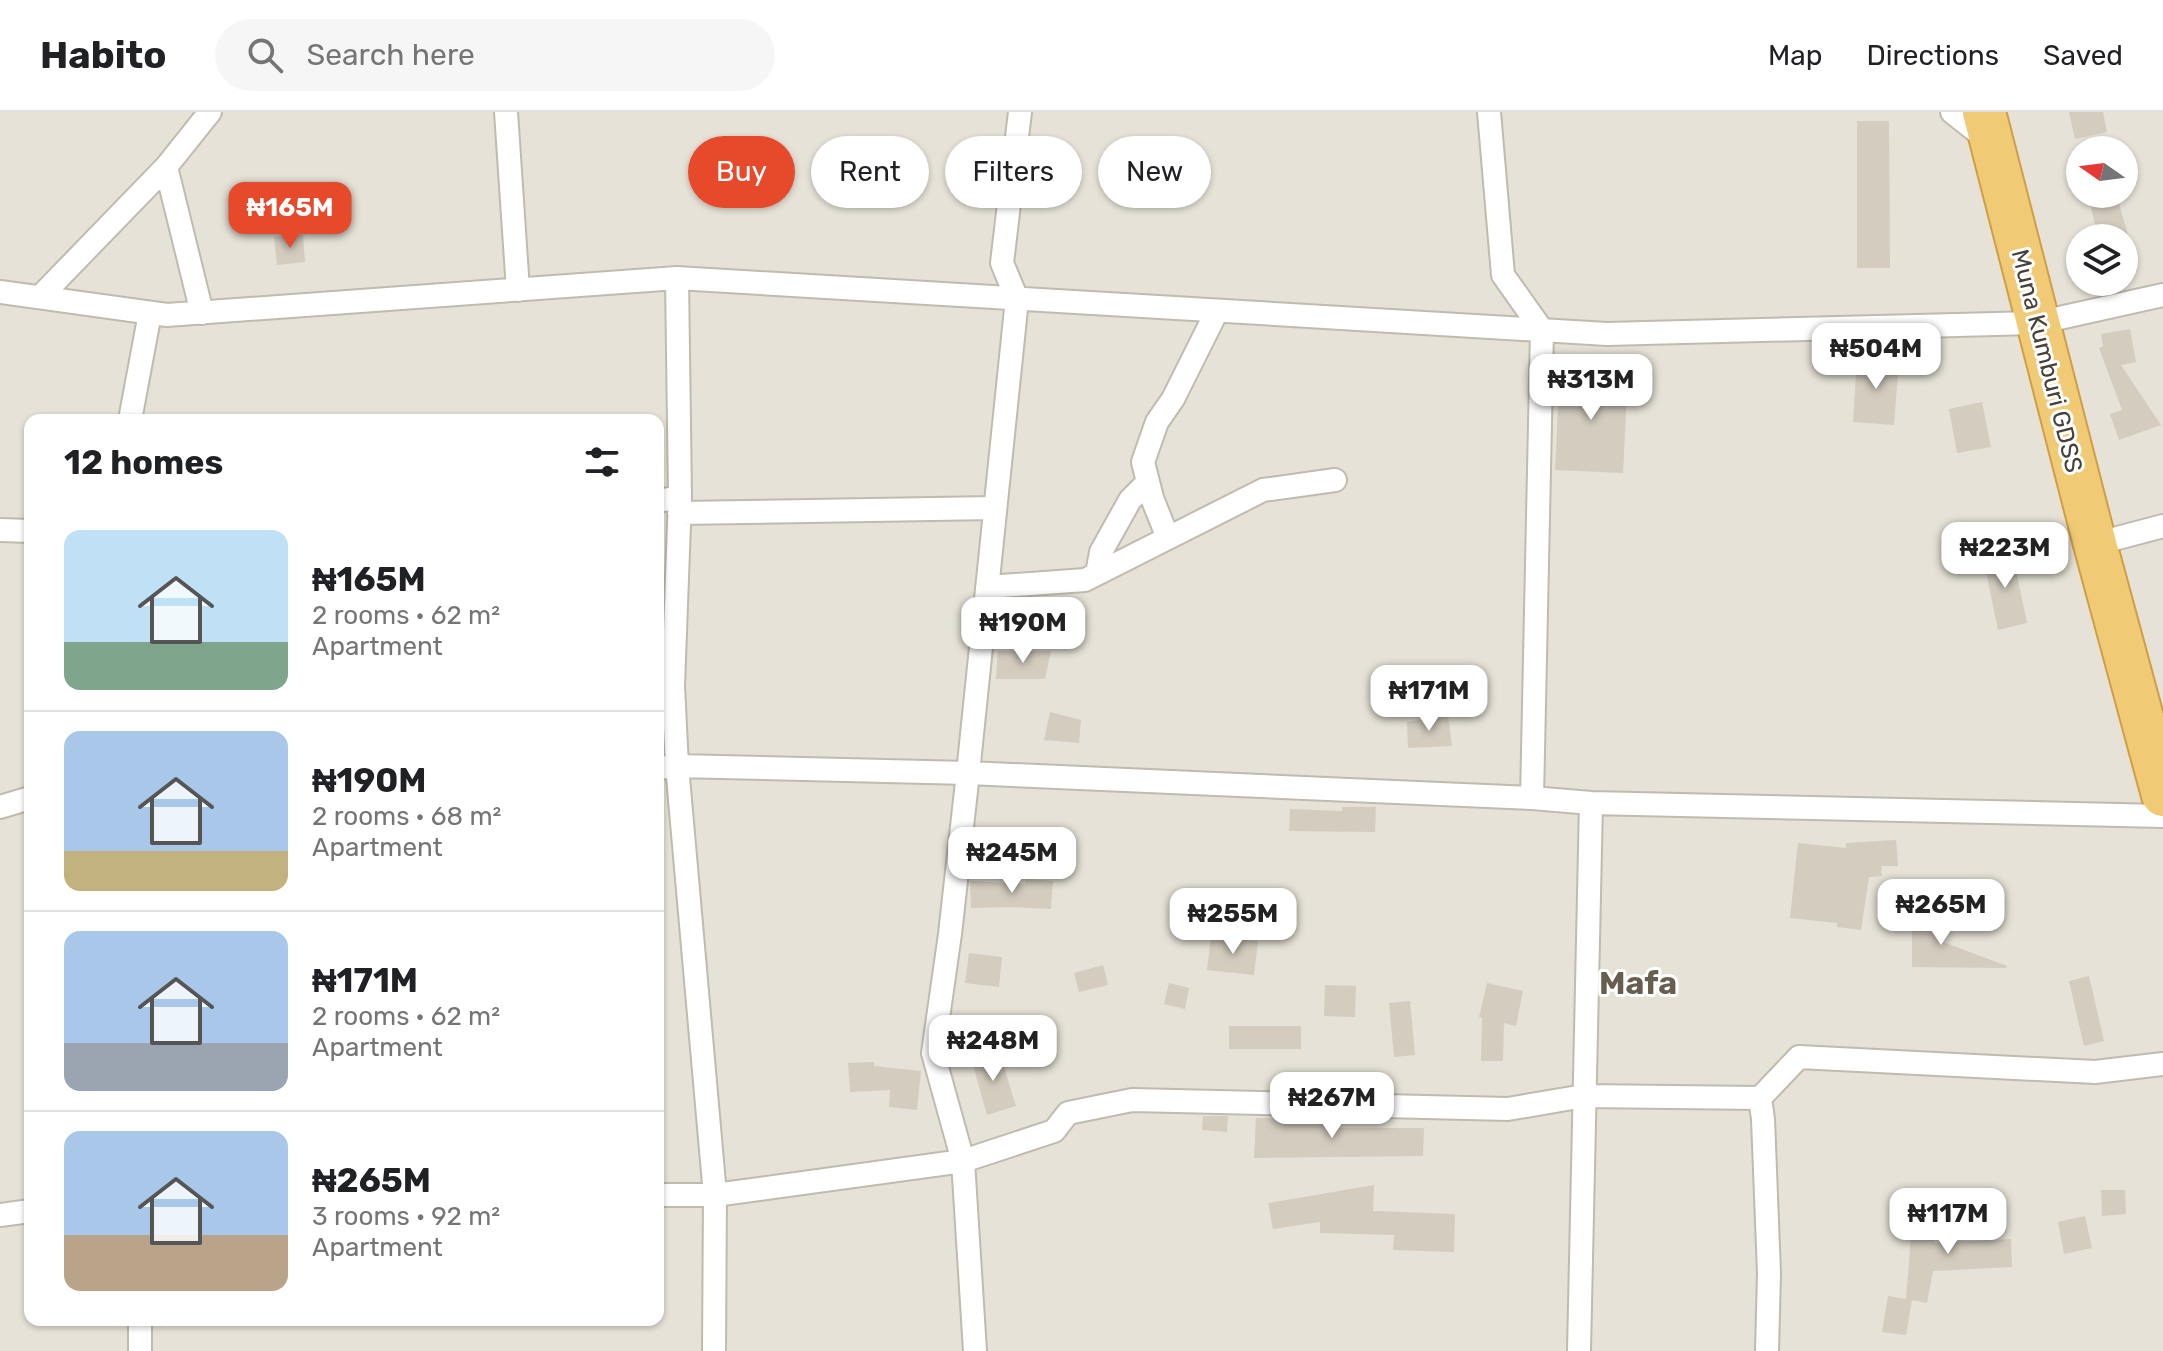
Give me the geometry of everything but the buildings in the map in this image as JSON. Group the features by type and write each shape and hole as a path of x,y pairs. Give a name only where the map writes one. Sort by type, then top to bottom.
{"highway":[{"name":"Muna Kumburi GDSS","path":"1988,127 2163,795"}],"street":[{"path":"40,297 166,167 210,112"},
{"path":"506,112 518,290"},
{"path":"975,1351 963,1161 933,1053 968,773 1017,299 1002,263 1020,112"},
{"path":"1489,112 1503,275 1542,330 1532,798"},
{"path":"1952,112 1988,127"},
{"path":"166,167 202,313"},
{"path":"677,278 672,504 673,686 667,767 715,1195 714,1351"},
{"path":"0,292 167,315 677,278 1607,334 2037,323 2163,295"},
{"path":"1168,538 1143,462 1157,422 1173,399 1217,311"},
{"path":"131,414 150,313"},
{"path":"987,587 1085,580 1263,490 1335,480"},
{"path":"1097,574 1101,552 1130,500 1148,482"},
{"path":"672,504 995,508"},
{"path":"2095,544 2163,526"},
{"path":"0,530 24,531"},
{"path":"664,703 673,686"},
{"path":"667,767 968,773 1591,803 2163,816"},
{"path":"0,807 24,800"},
{"path":"1579,1351 1591,803"},
{"path":"664,1195 715,1195 963,1161 1054,1131 1068,1113 1132,1100 1508,1109 1584,1096 1760,1098 1799,1057 2095,1072 2163,1064"},
{"path":"1760,1098 1769,1273 1767,1351"},
{"path":"0,1215 24,1212"},
{"path":"140,1326 140,1351"}],"shaded area":[{"path":"0,112 2163,112 2163,1351 0,1351"}],"district":[{"name":"Mafa","path":"1638,983"}]}
